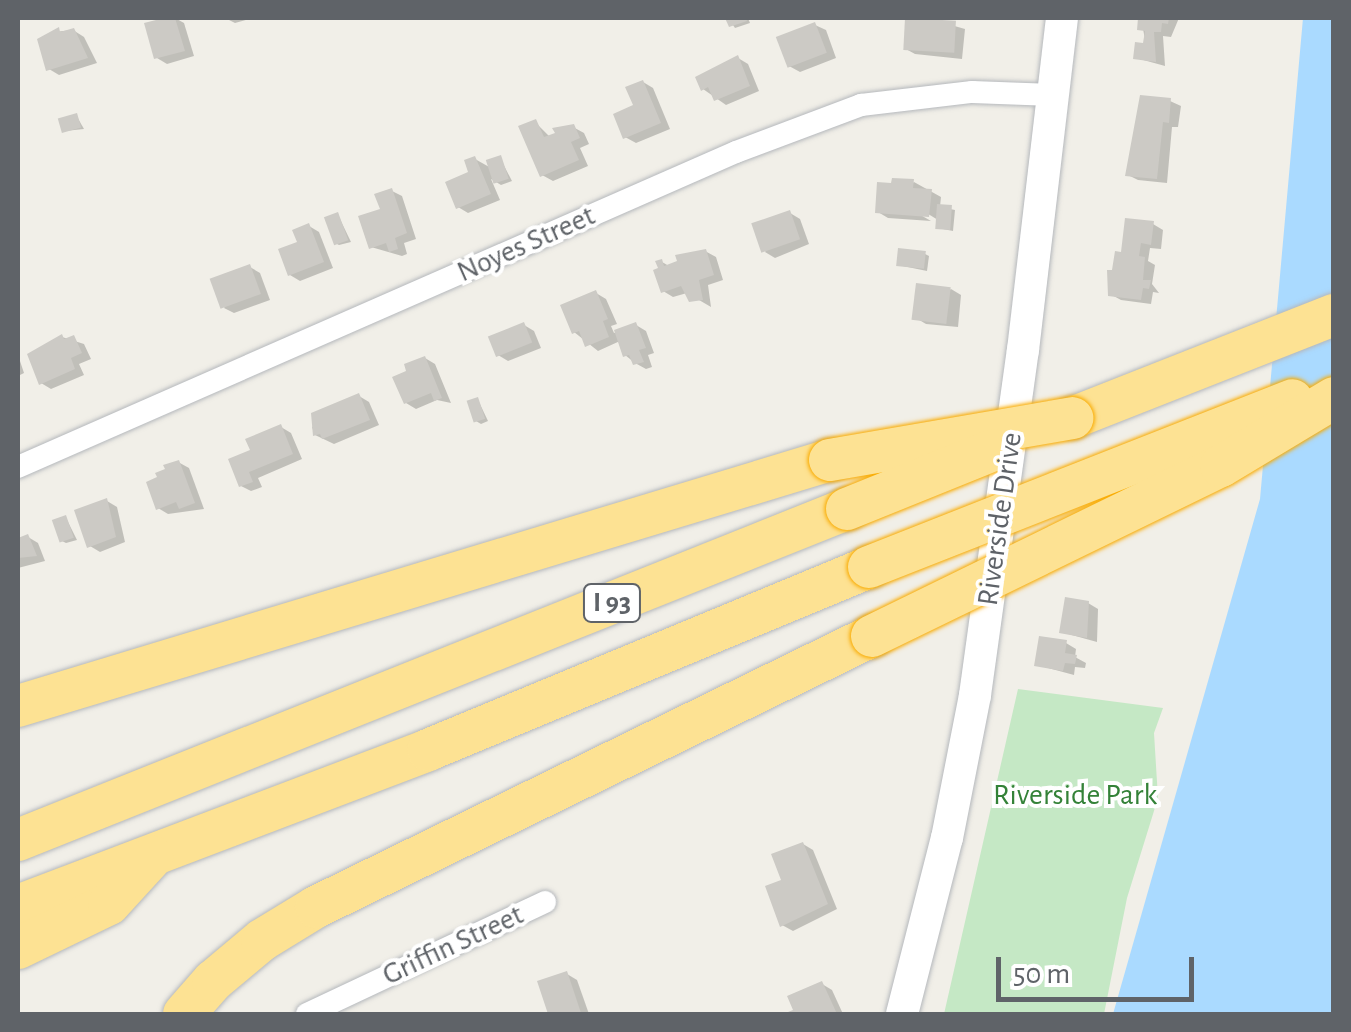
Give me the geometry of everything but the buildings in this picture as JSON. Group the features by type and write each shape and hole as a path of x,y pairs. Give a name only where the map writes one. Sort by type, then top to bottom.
{"highway":[{"name":"I 93","path":"18,840 1334,315"},
{"name":"I 93","path":"18,906 159,849 428,750 869,567 1334,384"},
{"path":"184,1014 214,981 262,940 316,907 1222,466 1334,398"},
{"path":"18,706 830,460 1072,418"},
{"path":"18,819 81,814"},
{"path":"18,948 109,904 159,849"}],"main road":[{"name":"Riverside Drive","path":"902,1014 947,838 975,695 1062,18"}],"street":[{"name":"Noyes Street","path":"18,467 736,152 860,106 972,92 1053,95"},
{"name":"Griffin Street","path":"307,1014 545,902"}],"green space":[{"name":"Riverside Park","path":"1018,689 1163,708 1154,733 1158,798 1127,898 1104,1014 944,1014"}],"water":[{"path":"1303,18 1333,18 1333,1014 1113,1014 1260,499"}]}
